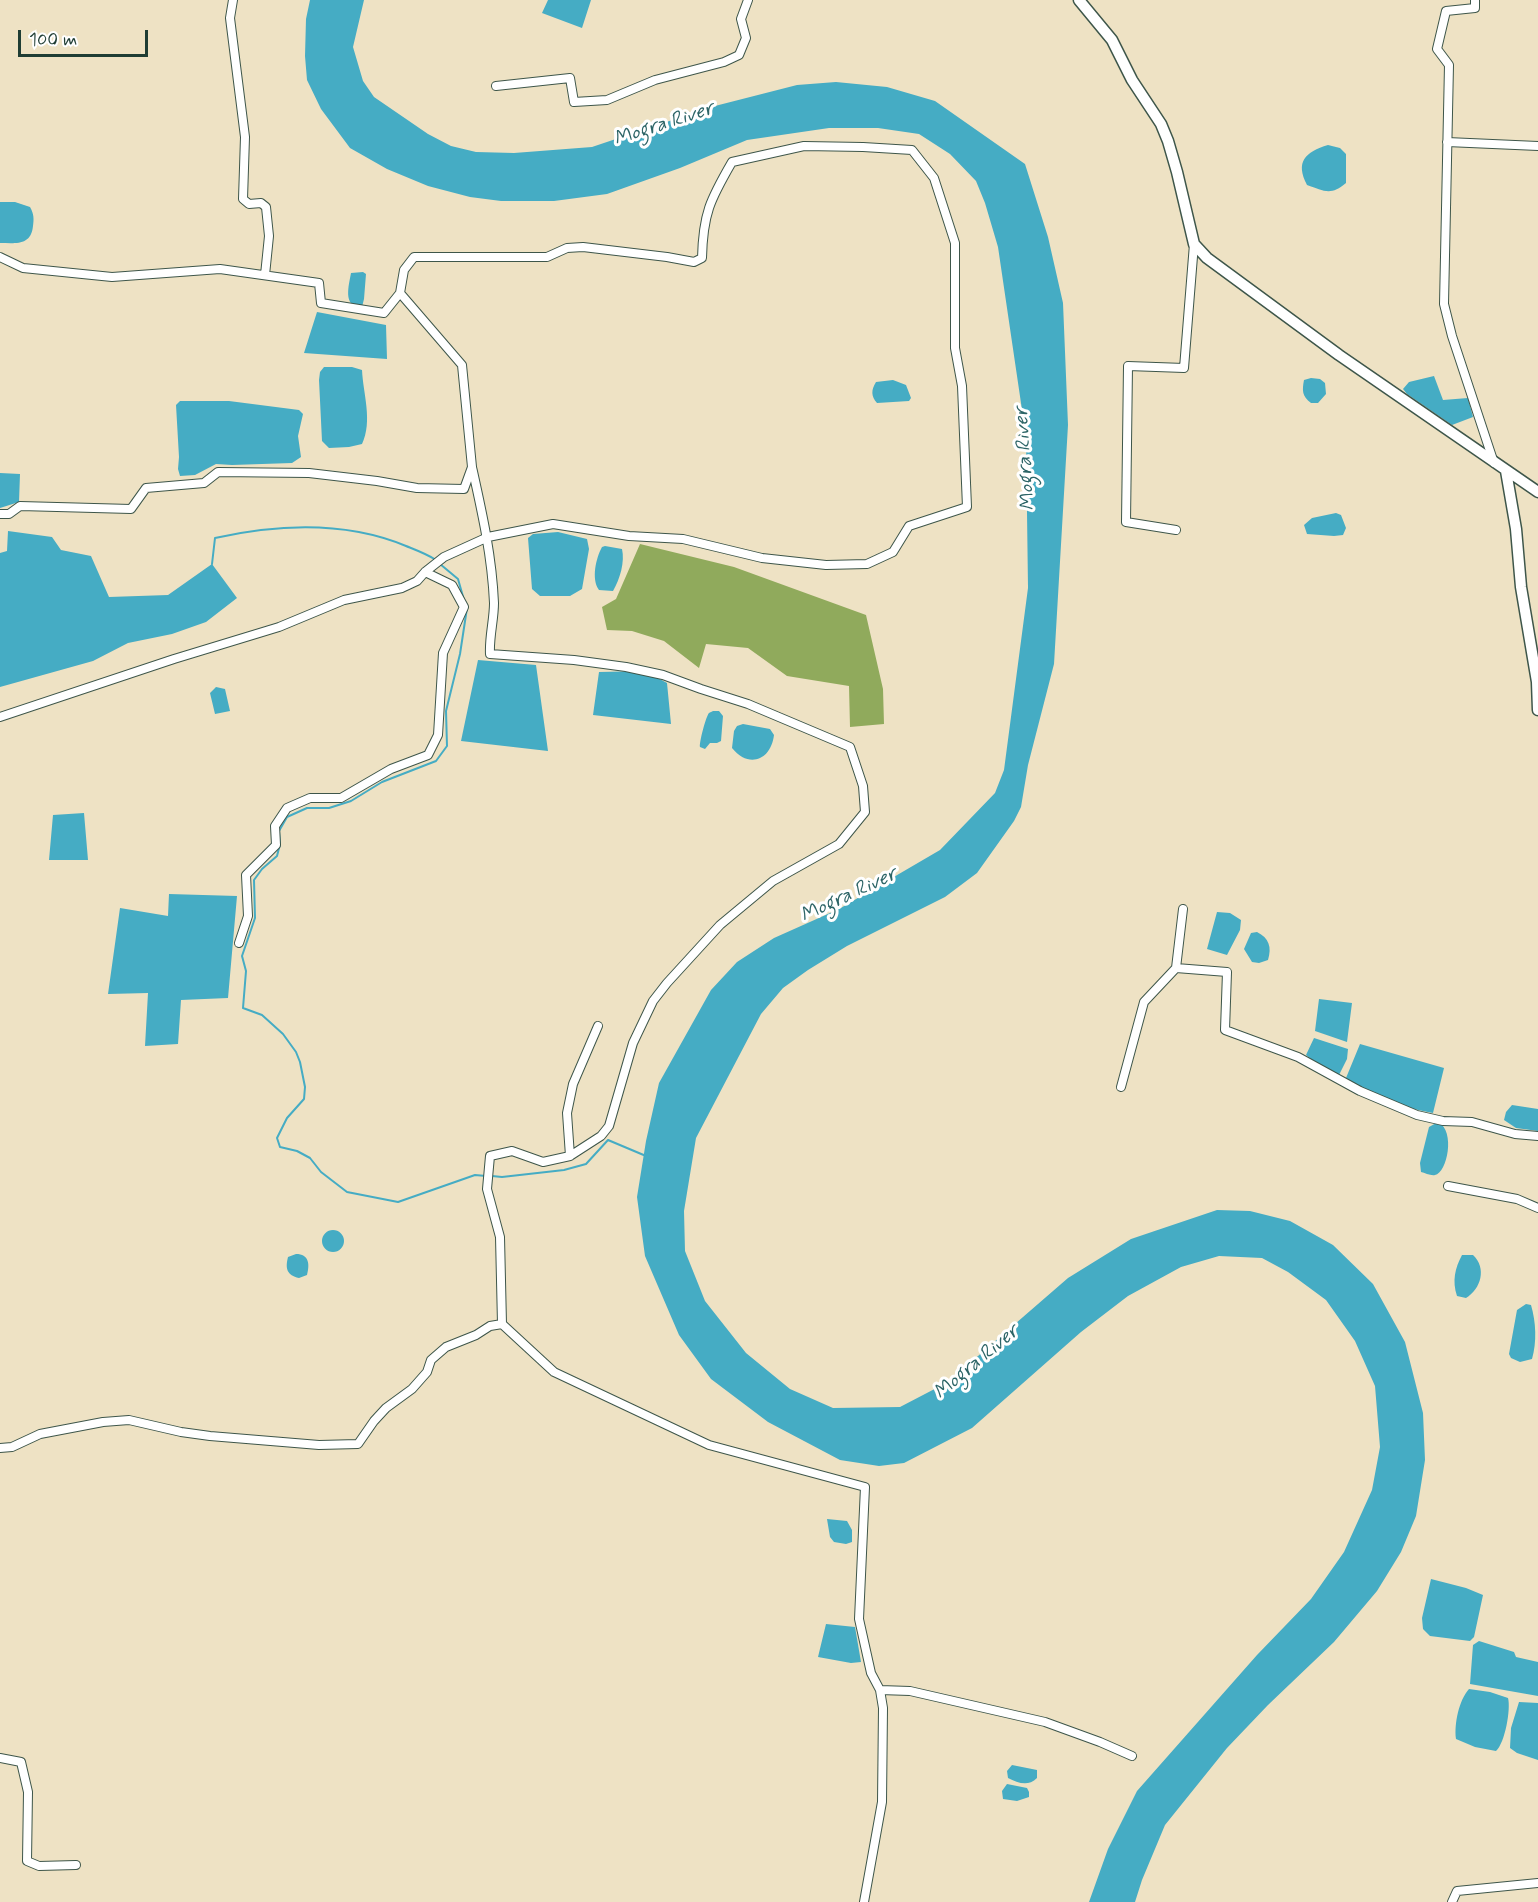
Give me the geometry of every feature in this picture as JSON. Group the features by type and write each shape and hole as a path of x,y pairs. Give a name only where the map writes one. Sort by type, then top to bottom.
{"street":[{"path":"233,0 230,18 245,137 243,199 249,204 261,203 266,207 269,236 266,275"},
{"path":"496,86 570,78 574,102 607,100 655,80 724,62 739,55 746,38 741,19 748,0"},
{"path":"1079,0 1112,40 1132,80 1161,124 1175,164 1194,244 1184,368 1128,366 1126,522 1176,530"},
{"path":"1475,0 1475,8 1446,11 1437,49 1449,65 1444,304 1452,336 1494,463"},
{"path":"1448,142 1538,146"},
{"path":"0,256 23,268 112,277 220,269 266,275 319,283 321,303 384,313 400,293 404,270 414,257 547,257 567,248 583,247 694,262 702,258 703,229 711,198 732,162 804,146 912,150 934,178 955,243 955,348 962,386 967,507 909,526 893,552 867,564 826,566 762,558 683,539 629,536 553,524 488,537 444,557 417,581 402,588 345,600 279,627 0,717"},
{"path":"1194,244 1207,258 1329,348 1538,492"},
{"path":"400,293 462,365 472,467 488,537 494,606 489,636 490,654 574,660 626,667 663,675 748,704 850,747 863,786 864,812 839,844 773,881 720,925 667,983 653,1002 633,1043 609,1126 601,1136 570,1156 543,1162 512,1152 490,1156 487,1189 500,1237 502,1324 554,1372 709,1445 864,1486 859,1618 871,1673 880,1690 883,1708 882,1802 864,1902"},
{"path":"0,514 9,514 20,506 131,509 146,488 204,483 218,472 309,473 417,488 464,489 472,467"},
{"path":"1506,471 1516,529 1521,587 1537,682 1538,710"},
{"path":"239,943 248,916 246,875 276,845 275,826 287,808 310,798 340,798 391,770 428,755 438,735 443,653 464,607 452,585 425,572"},
{"path":"1121,1087 1144,1002 1176,968 1183,909"},
{"path":"1176,968 1227,972 1225,1030 1298,1057 1360,1092 1417,1115 1443,1121 1472,1122 1515,1134 1538,1136"},
{"path":"570,1156 567,1113 573,1084 598,1026"},
{"path":"1448,1186 1517,1199 1538,1208"},
{"path":"0,1448 12,1446 40,1434 103,1422 129,1420 210,1436 319,1445 358,1444 374,1421 386,1408 412,1389 427,1372 431,1360 446,1347 476,1335 490,1326 502,1324"},
{"path":"880,1690 910,1691 1045,1722 1132,1756"},
{"path":"0,1758 21,1762 28,1792 27,1861 39,1866 76,1865"},
{"path":"1452,1902 1458,1891 1538,1883"}],"green space":[{"path":"640,544 734,567 866,615 883,689 884,724 850,727 849,686 787,676 748,648 706,644 699,668 664,641 632,631 607,630 602,607 616,599"}],"water":[{"name":"Mogra River","path":"310,0 364,0 353,47 363,81 374,97 428,134 451,146 476,152 514,153 592,147 711,107 797,85 836,82 887,87 935,101 1025,164 1048,237 1063,303 1068,425 1054,664 1028,765 1021,807 1014,821 977,873 945,897 847,946 808,970 783,988 761,1014 696,1138 684,1211 685,1251 705,1301 746,1353 790,1389 833,1408 900,1407 948,1382 1068,1278 1131,1239 1217,1210 1250,1211 1290,1221 1333,1245 1373,1284 1405,1342 1423,1413 1425,1460 1416,1516 1401,1552 1377,1591 1334,1642 1227,1748 1165,1825 1135,1902 1089,1902 1108,1849 1137,1791 1257,1655 1311,1599 1344,1552 1372,1490 1380,1447 1375,1386 1355,1341 1326,1300 1288,1272 1262,1258 1219,1256 1181,1267 1128,1296 1081,1332 972,1428 904,1463 879,1466 840,1460 768,1422 711,1379 679,1335 645,1256 637,1197 659,1083 711,990 737,962 774,938 839,909 940,850 995,793 1004,770 1028,588 1026,437 998,247 976,181 950,154 919,134 878,128 829,128 747,140 680,168 607,194 554,201 501,201 470,197 428,186 387,169 350,148 321,109 307,80 306,19"},
{"path":"548,0 591,0 582,28 542,13"},
{"path":"1328,145 1340,148 1346,154 1346,183 1332,191 1307,185 1302,170 1304,159 1308,155"},
{"path":"0,202 15,202 30,207 33,214 32,232 26,240 17,243 0,243"},
{"path":"351,273 366,274 362,307 352,304 349,300 348,289"},
{"path":"317,312 386,325 387,359 304,353"},
{"path":"324,367 352,367 362,370 367,426 362,444 329,448 322,441 319,380 320,372"},
{"path":"1434,376 1443,400 1468,398 1473,417 1452,425 1403,389 1409,382"},
{"path":"1320,379 1325,383 1326,394 1318,403 1311,403 1303,393 1304,380"},
{"path":"893,380 906,385 911,398 909,401 877,403 872,393 876,382"},
{"path":"180,401 229,401 299,410 303,414 298,436 301,457 292,463 216,464 195,475 180,476 176,405"},
{"path":"0,473 20,474 19,502 0,508"},
{"path":"1336,513 1341,515 1346,528 1343,535 1307,534 1304,525 1312,518"},
{"path":"8,531 52,537 61,550 91,556 109,597 168,595 212,564 237,598 206,622 172,634 128,643 93,661 0,687 0,553 7,551"},
{"path":"558,532 587,539 589,549 582,589 570,596 540,596 532,589 528,538 533,534"},
{"path":"602,547 622,549 621,570 613,591 599,590 595,580 598,557"},
{"path":"478,660 536,665 548,751 461,741"},
{"path":"645,671 667,683 671,724 593,715 599,672"},
{"path":"216,687 225,689 230,711 215,714 210,693"},
{"path":"713,711 719,711 723,716 721,741 710,743 705,749 700,747 702,735 708,715"},
{"path":"743,724 770,729 774,735 769,751 764,756 752,760 745,758 732,748 734,731 737,726"},
{"path":"84,813 88,860 49,860 53,815"},
{"path":"169,894 237,896 228,998 181,1000 178,1044 145,1046 148,993 108,994 120,908 168,916"},
{"path":"1217,912 1230,913 1241,920 1240,930 1227,955 1207,949"},
{"path":"1257,932 1267,940 1270,951 1268,960 1259,963 1252,962 1244,949 1251,933"},
{"path":"1319,999 1352,1003 1347,1042 1315,1031"},
{"path":"1314,1038 1348,1049 1347,1059 1339,1075 1321,1067 1306,1055"},
{"path":"1360,1044 1444,1068 1433,1113 1409,1108 1388,1100 1346,1078"},
{"path":"1512,1105 1538,1109 1538,1131 1516,1128 1504,1120 1506,1112"},
{"path":"1438,1122 1447,1134 1448,1151 1439,1173 1432,1175 1421,1172 1420,1163 1429,1127"},
{"path":"329,1230 337,1230 344,1237 344,1245 337,1252 329,1252 322,1245 322,1237"},
{"path":"296,1254 304,1256 308,1264 307,1275 299,1278 289,1273 287,1268 288,1257"},
{"path":"1462,1255 1473,1255 1481,1272 1478,1284 1466,1298 1457,1296 1455,1285 1456,1270"},
{"path":"1526,1304 1531,1305 1533,1312 1535,1346 1532,1359 1520,1362 1511,1358 1509,1354 1517,1310"},
{"path":"827,1519 847,1521 852,1530 852,1542 846,1544 834,1542 830,1537"},
{"path":"1431,1579 1483,1595 1474,1637 1470,1641 1430,1636 1423,1629 1422,1618"},
{"path":"826,1624 855,1627 861,1662 851,1663 818,1657"},
{"path":"1479,1641 1514,1652 1516,1657 1538,1662 1538,1696 1470,1684 1473,1645"},
{"path":"1469,1689 1508,1698 1509,1710 1506,1726 1502,1741 1496,1751 1475,1747 1456,1739 1458,1712 1462,1699"},
{"path":"1519,1702 1538,1703 1538,1760 1517,1753 1510,1748 1511,1728"},
{"path":"1012,1765 1037,1770 1037,1778 1027,1783 1019,1783 1008,1778 1007,1771"},
{"path":"1007,1784 1027,1788 1029,1797 1017,1801 1003,1799 1002,1791"}],"waterway":[{"path":"212,564 215,538 263,530 312,527 360,532 383,538 436,560"},
{"path":"440,564 458,579 464,600"},
{"path":"467,608 460,654 446,711 447,746 436,761 382,782 351,801 329,808 307,808 287,817 279,831 280,844 277,856 262,869 254,880 255,918 242,956 246,971 243,1008 262,1015 283,1034 300,1062 305,1087 304,1099 287,1118 277,1138 280,1147 297,1151 310,1158 321,1172 347,1192 398,1202 475,1175 486,1176"},
{"path":"492,1176 502,1177 564,1170 586,1164 608,1140 646,1156"}]}
